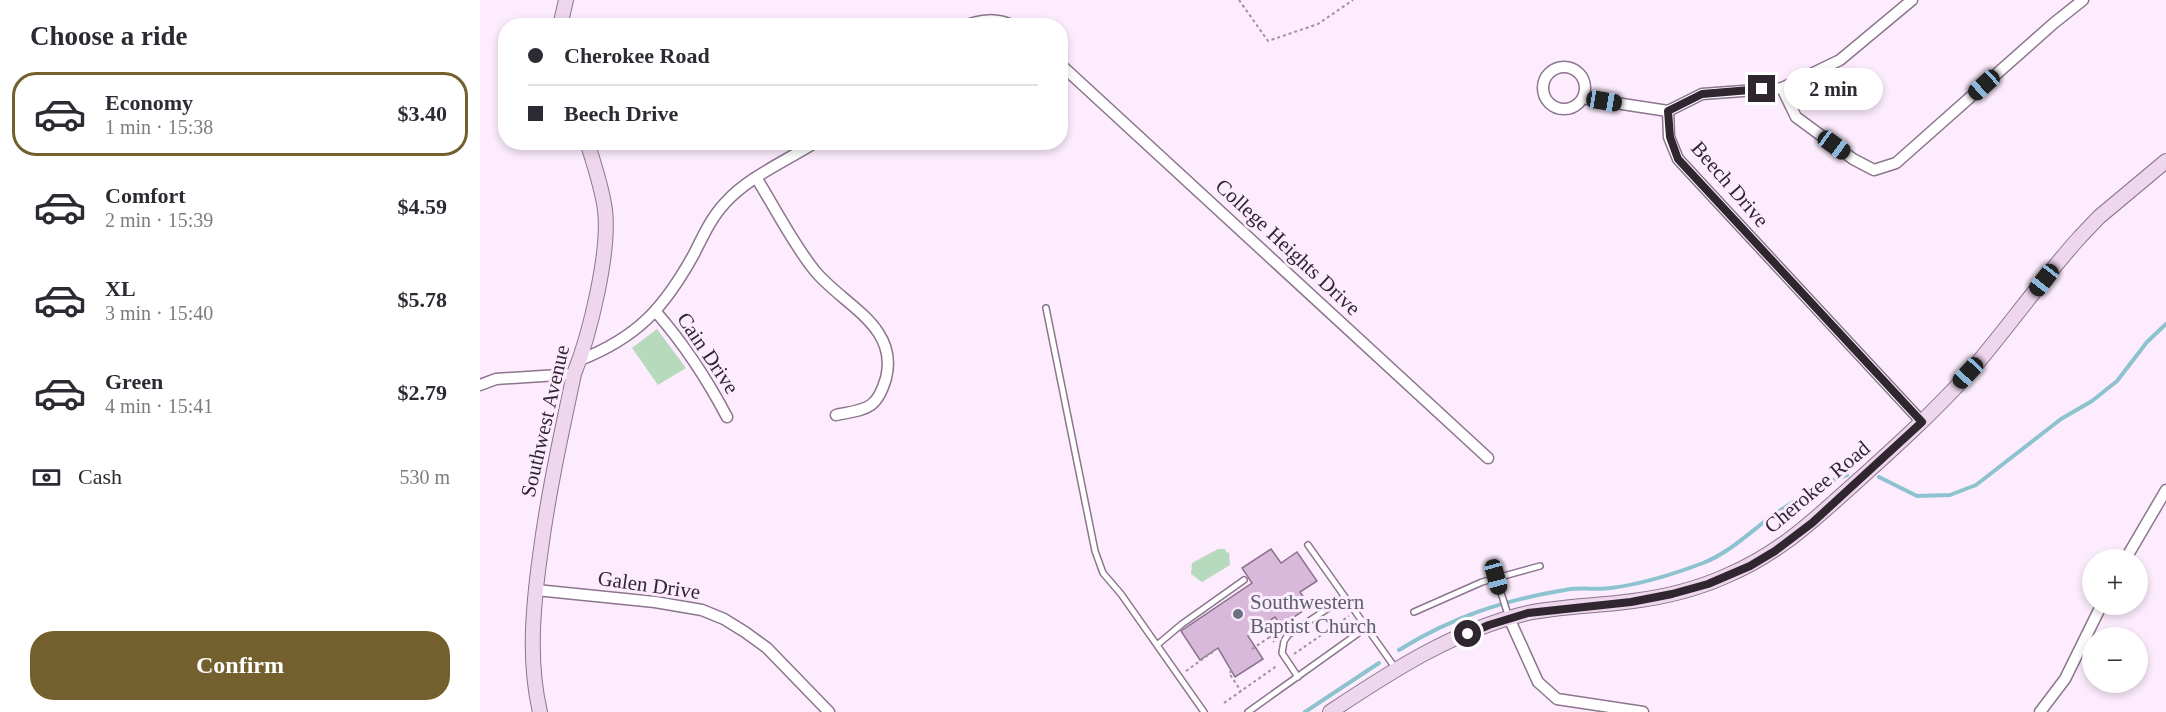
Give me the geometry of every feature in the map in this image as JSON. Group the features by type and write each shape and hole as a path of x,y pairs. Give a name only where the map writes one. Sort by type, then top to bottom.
{"main road":[{"path":"562,18 567,0"},
{"name":"Southwest Avenue","path":"540,712 533,658 536,590 547,504 574,374 580,360 598,288 605,248 606,224 603,197 589,150"},
{"name":"Cherokee Road","path":"1330,712 1449,642 1509,618 1551,610 1655,598 1698,587 1750,566 1775,551 1812,523 1922,422 1968,373 2080,237 2099,217 2166,161"}],"street":[{"path":"1583,98 1668,111 1702,94 1782,88 1840,60 1912,0"},
{"path":"1782,88 1796,117 1853,159 1874,170 1896,163 2083,0"},
{"path":"1566,66 1575,69 1585,81 1586,90 1583,98 1570,108 1562,109 1554,106 1543,94 1545,77 1558,67 1566,66"},
{"name":"College Heights Drive","path":"1068,71 1488,458"},
{"name":"Beech Drive","path":"1668,111 1670,137 1678,159 1922,422"},
{"path":"580,360 616,344 656,312 671,292 715,215 727,201 757,178 803,150"},
{"path":"757,178 814,269 827,285 867,319 886,345 889,360 880,398 870,408 836,415"},
{"name":"Cain Drive","path":"656,312 690,355 727,417"},
{"path":"480,386 496,379 574,374"},
{"path":"2131,549 2166,490"},
{"name":"Galen Drive","path":"536,590 655,602 702,610 731,623 767,648 829,712"},
{"path":"2040,712 2064,679 2096,615"},
{"path":"1509,618 1538,682 1557,699 1643,712"}],"lane":[{"path":"1047,308 1095,552 1103,573 1121,594 1203,712"},
{"path":"1308,545 1397,671"},
{"path":"1414,612 1496,577 1540,566"},
{"path":"1496,577 1509,618"},
{"path":"1157,645 1182,624 1244,580"},
{"path":"1298,677 1282,653 1284,641 1288,635 1345,597"},
{"path":"1248,712 1367,627"}],"path":[{"path":"1239,0 1268,41 1318,24 1353,0"},
{"path":"1286,660 1356,612"},
{"path":"1252,649 1288,625"},
{"path":"1263,626 1274,642"},
{"path":"1178,676 1214,651"},
{"path":"1224,703 1280,664 1276,659"},
{"path":"1232,671 1229,673 1241,691"}],"green space":[{"path":"657,329 686,368 658,385 632,348"},
{"path":"1218,549 1225,549 1227,553 1229,552 1230,565 1202,582 1191,574 1192,563"}],"building":[{"name":"Southwestern Baptist Church","path":"1271,549 1281,563 1297,552 1317,581 1300,592 1310,606 1281,626 1275,617 1248,636 1263,659 1235,677 1218,648 1200,660 1181,631 1252,583 1242,568"}],"waterway":[{"path":"1879,477 1917,496 1950,495 1976,485 2061,419 2092,401 2117,381 2147,342 2166,324"},
{"path":"1399,650 1439,628 1479,611 1565,590 1605,589 1634,584 1703,563 1727,550 1804,495 1847,475"},
{"path":"1305,712 1379,663"}],"place":[{"name":"Southwestern Baptist Church","path":"1238,614"}],"route":[{"path":"1468,634 1528,613 1631,602 1689,590 1750,566 1775,551 1812,523 1922,422 1678,159 1670,137 1668,111 1702,94 1762,89"}]}
